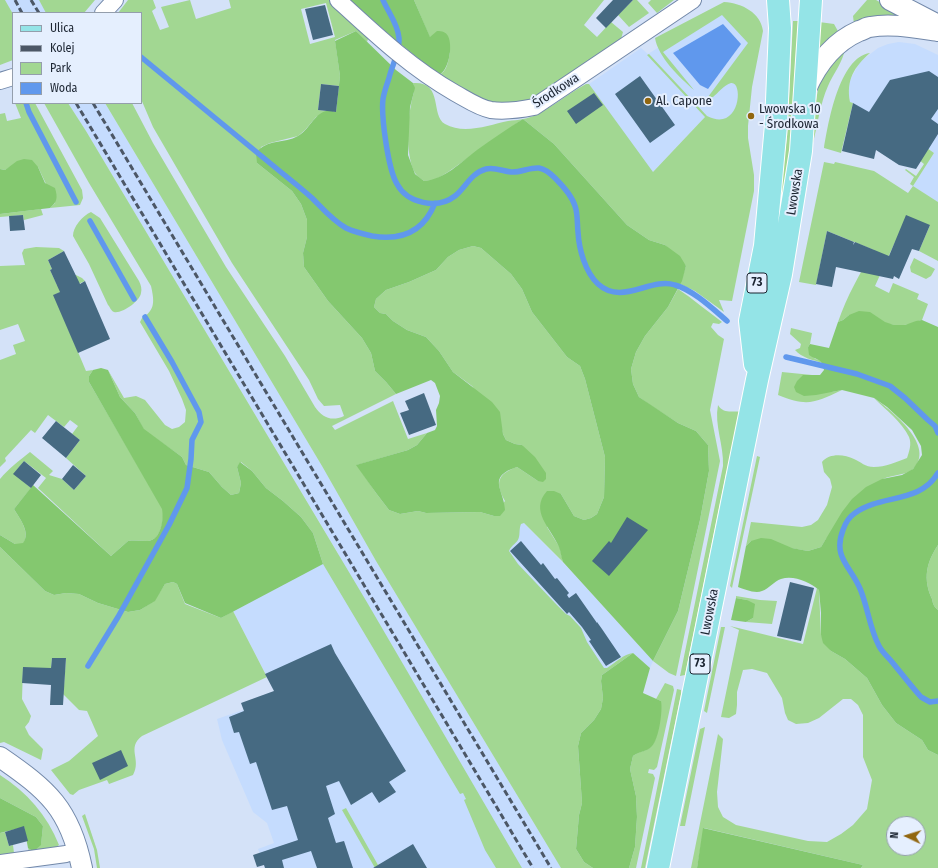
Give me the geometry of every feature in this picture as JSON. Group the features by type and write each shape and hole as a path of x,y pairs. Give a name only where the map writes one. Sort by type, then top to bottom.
{"main road":[{"name":"Lwowska","path":"757,380 750,321 765,246 776,125 780,28 778,0"},
{"name":"Lwowska","path":"658,868 757,380 781,274 796,189 806,89 811,0"}],"street":[{"path":"105,12 115,0"},
{"name":"Środkowa","path":"338,0 406,61 439,84 470,102 490,109 517,111 534,107 693,0"},
{"path":"890,0 938,25"},
{"path":"920,0 938,14"},
{"path":"806,89 818,65 849,36 870,27 900,26 938,31"},
{"path":"0,81 12,77"},
{"path":"0,757 29,777 52,798 62,812 71,830 80,859"},
{"path":"0,863 66,854 80,859"}],"shaded area":[{"path":"5,0 41,0 46,12 12,12"},
{"path":"723,7 755,41 740,110 720,132 705,117 652,173 589,84 641,48 648,54"},
{"path":"899,42 915,44 938,55 938,202 913,186 934,153 883,120 850,102 848,88 850,80 860,62 878,48"},
{"path":"69,104 106,104 322,466 376,561 561,868 265,868 258,849 274,843 267,823 253,812 222,740 217,719 243,710 244,711 278,698 233,611 339,555"},
{"path":"518,517 571,571 653,661 650,668 633,653 602,675 489,541"}],"green space":[{"path":"0,0 5,0 12,12 12,60 0,65"},
{"path":"39,0 95,0 85,12 45,12"},
{"path":"128,0 153,0 156,8 152,11 160,30 169,27 161,7 190,0 196,19 231,8 229,0 329,0 369,36 367,42 356,31 335,40 340,76 339,86 321,84 318,110 327,111 316,117 298,136 270,143 261,147 257,163 292,191 301,204 307,220 307,237 303,253 304,267 328,301 362,338 371,353 375,371 396,394 332,426 335,430 393,401 408,439 427,433 417,445 408,450 357,465 389,510 400,514 418,511 426,513 480,512 494,516 505,501 499,484 505,473 517,467 538,481 522,445 506,440 501,425 472,386 453,372 439,351 426,337 407,330 393,321 386,314 380,313 374,307 376,299 386,290 436,270 448,257 459,250 473,246 481,248 511,274 522,289 532,312 567,357 580,366 585,379 605,457 604,497 597,514 584,520 574,516 561,494 547,527 560,548 563,562 524,523 521,524 518,539 509,551 518,564 581,628 587,642 604,668 607,668 623,657 633,653 602,675 601,681 603,698 601,709 594,720 581,733 578,746 582,803 579,815 576,849 584,862 593,868 561,868 376,561 322,466 106,104 133,104 153,143 226,267 285,356 315,407 327,418 335,419 344,416 340,405 324,406 318,399 309,380 232,263 153,127 142,101 142,12 119,12","holes":["326,3 335,37 310,44 301,9"]},
{"path":"350,0 414,0 430,37 437,31 444,32 448,36 450,51 448,63 445,68 439,75 393,38"},
{"path":"414,0 604,0 584,25 597,37 611,22 623,32 621,39 532,101 506,105 474,96 439,75 448,63 450,53 430,38"},
{"path":"633,0 637,0 649,13 629,27 618,15"},
{"path":"651,0 674,0 657,13 648,3"},
{"path":"867,0 876,0 905,16 854,24 853,16"},
{"path":"724,2 737,4 755,14 759,19 763,31 752,87 748,126 748,138 754,175 754,191 732,301 719,300 724,312 695,291 680,284 686,266 665,245 649,240 627,225 554,144 523,119 538,114 579,88 589,84 653,172 705,117 647,55 649,54 707,116 718,119 726,118 733,113 738,97 735,85 731,83 728,84 713,97 708,97 748,43 722,15 663,52 694,90 670,67 660,52 655,38"},
{"path":"793,21 798,21 795,100 787,183 756,321 779,197 787,137"},
{"path":"819,22 834,24 839,33 818,51"},
{"path":"356,31 396,70 413,83 415,88 410,107 408,155 415,174 424,181 432,180 446,174 488,142 523,119 554,144 627,225 649,240 665,245 680,256 686,266 682,281 668,307 645,336 636,352 631,369 633,384 639,397 678,423 696,431 708,445 709,471 700,520 678,611 653,661 563,562 559,547 543,519 540,506 542,498 547,491 554,491 561,494 574,516 584,520 597,514 604,497 605,457 585,379 580,366 567,357 532,312 522,289 511,274 481,248 473,246 459,250 448,257 436,270 386,290 376,299 374,307 380,313 386,314 393,321 407,330 426,337 439,351 453,372 492,402 500,412 503,434 506,440 522,445 535,457 546,473 546,479 543,482 538,481 517,467 502,475 499,479 499,484 505,510 500,516 480,512 426,513 418,511 400,514 389,510 356,465 408,450 417,445 427,433 435,430 437,426 436,410 440,396 435,383 431,380 396,394 375,371 371,353 362,338 328,301 304,267 303,253 307,237 307,220 301,204 292,191 257,163 256,153 266,145 298,136 318,115 326,111 336,112 340,76 335,41"},
{"path":"845,49 842,59 825,93 813,143 815,106 819,84 826,70"},
{"path":"870,53 852,74 849,94 850,102 853,103 841,153 824,148 832,108 843,78 850,66 859,57"},
{"path":"413,83 423,84 429,87 433,93 441,120 445,124 452,127 468,129 523,119 435,180 424,181 415,173 410,158 408,139 410,112 414,91"},
{"path":"15,104 36,104 82,190 83,198 80,205 50,208 55,203 38,167 10,167 5,170 0,169 0,114 5,113 7,121 21,118"},
{"path":"45,104 69,104 86,131 368,604 522,868 496,868 485,850 464,800 466,799 463,793 460,794 323,564 313,533 301,517 266,488 252,471 241,462 237,467 241,483 239,493 231,495 209,472 186,465 182,457 144,430 135,413 120,397 108,370 124,398 136,396 145,400 165,425 172,429 179,427 185,422 186,410 182,399 169,371 140,322 152,308 153,296 151,286 89,183"},
{"path":"927,148 934,153 913,186 910,184 914,177 905,170 906,169 916,176 924,164 919,160"},
{"path":"24,159 32,160 38,167 45,183 55,188 57,197 55,202 50,208 0,214 0,169 5,170 17,161"},
{"path":"824,162 834,164 835,162 874,171 908,193 913,186 938,202 938,261 919,251 930,225 895,242 875,286 889,293 893,283 919,294 917,299 928,304 922,320 909,324 898,325 885,324 849,315 838,322 854,285 874,250 827,231 816,285 799,282"},
{"path":"41,209 43,215 24,220 23,215 0,217 0,214"},
{"path":"91,212 100,218 141,286 141,293 137,300 121,311 114,312 111,310 89,264 73,236 79,222 84,216"},
{"path":"36,247 59,248 64,251 48,260 52,269 50,270 57,285 76,275 85,281 54,295 86,371 93,370 89,376 89,382 163,509 161,529 156,537 148,541 128,541 111,556 38,488 46,478 24,461 14,474 25,478 23,481 31,488 14,509 24,526 26,535 25,540 23,544 15,544 0,535 0,479 30,452 53,471 49,475 62,479 74,490 86,476 66,458 80,440 72,434 78,426 70,420 64,427 48,415 35,433 31,430 5,458 6,461 0,467 0,360 16,354 13,345 25,341 18,324 0,330 0,266 25,265 22,253 24,249"},
{"path":"914,258 935,269 931,276 926,279 911,272 910,267"},
{"path":"678,289 722,322 719,324 713,323 711,327 724,339 710,410 720,461 676,676 669,673 653,661 678,611 700,520 709,471 708,445 696,431 678,423 639,397 633,384 631,369 636,352 645,336 668,307"},
{"path":"859,311 870,312 885,322 894,325 905,325 922,320 938,327 938,545 928,565 927,585 933,604 938,610 938,755 928,750 922,740 896,723 882,705 867,678 845,659 831,651 823,643 821,635 819,590 811,584 791,578 778,580 767,589 759,592 738,587 746,546 751,541 761,538 771,539 792,548 808,551 821,547 842,512 852,499 866,487 882,479 902,475 913,469 922,455 921,446 912,430 887,407 874,398 842,390 804,396 796,392 794,387 803,375 820,375 824,370 822,363 819,360 809,355 808,347 810,344 829,348 838,322"},
{"path":"791,328 812,333 808,347 815,359 821,360 823,363 804,357 795,350 800,348 801,344 790,334"},
{"path":"101,368 108,370 120,397 135,413 144,429 182,457 186,465 209,472 231,495 239,493 241,483 237,467 240,462 252,471 266,488 301,517 313,533 323,564 221,618 185,603 177,584 173,582 165,584 155,601 140,610 128,612 98,603 79,594 66,593 54,595 45,591 0,547 0,535 15,544 23,543 26,535 24,526 14,509 33,485 111,556 128,541 152,540 159,533 161,528 162,509 89,382 89,376 93,370"},
{"path":"782,372 812,375 803,375 831,392 842,390 811,402 788,399 778,395"},
{"path":"874,398 900,420 916,440 919,451 919,461 912,470 880,481 826,539 821,547 808,551 751,541 746,546 751,522 802,527 811,525 818,520 827,505 832,487 830,479 824,472 822,462 825,459 837,455 846,456 871,467 878,467 895,463 907,458 910,440 906,431 898,421"},
{"path":"718,405 726,411 742,412 726,474 685,675 680,676 723,466 717,420"},
{"path":"757,456 760,457 732,588 730,586"},
{"path":"938,545 938,610 933,604 927,585 927,571 928,565"},
{"path":"0,547 45,591 54,595 66,593 79,594 98,603 128,612 140,610 154,601 165,584 173,582 177,584 185,604 221,618 233,611 267,677 142,736 137,740 134,749 136,764 133,775 109,784 107,780 79,790 73,795 70,794 51,770 69,761 98,736 87,711 79,710 63,694 66,658 52,658 51,668 23,668 22,699 31,716 25,727 29,735 43,749 41,760 4,742 0,743"},
{"path":"817,588 819,590 821,635 831,651 845,659 867,678 882,705 896,723 922,740 928,750 938,755 938,868 861,868 863,865 704,828 697,868 691,868 718,734 723,739 717,792 718,807 723,817 736,825 808,841 827,842 853,825 867,809 872,780 863,757 863,715 858,705 851,699 843,699 819,718 808,723 796,724 788,720 782,698 767,673 752,669 743,670 737,692 736,714 729,718 721,717 739,630 730,626 803,644"},
{"path":"736,596 777,601 772,624 746,622 753,618 747,600 736,598"},
{"path":"736,598 747,600 755,604 753,618 746,622 731,620"},
{"path":"721,627 725,627 707,713 704,711"},
{"path":"633,653 650,668 643,693 661,701 660,724 657,737 652,746 633,756 630,769 636,796 637,817 635,847 629,868 593,868 584,862 576,849 579,815 582,803 578,746 581,733 594,720 601,709 603,698 601,681 602,675"},
{"path":"665,683 673,686 674,690 657,767 654,770 649,769 648,773 653,774 655,778 636,868 629,868 635,847 637,817 636,796 630,769 633,756 649,748 653,744 657,733 661,701 656,699"},
{"path":"677,689 681,690 681,694 645,868 641,868"},
{"path":"705,727 685,826 680,826 700,729"},
{"path":"0,775 19,789 35,805 49,824 59,845 52,850 30,855 28,848 31,850 41,844 43,826 36,817 0,798"},
{"path":"0,798 36,817 43,826 41,845 35,850 28,848 24,827 0,833"},
{"path":"346,808 378,865 381,863 375,868 342,810"},
{"path":"85,814 97,850 100,868 97,868 94,849 82,816"},
{"path":"703,828 863,865 861,868 697,868"},
{"path":"5,832 9,846 13,845 14,853 11,858 0,859 0,833"}],"water":[{"path":"723,24 741,44 708,89 700,85 673,53"}],"building":[{"path":"613,0 633,0 606,28 596,18"},
{"path":"325,5 333,35 313,40 305,9"},
{"path":"929,71 938,77 938,109 931,119 938,124 938,134 916,169 899,165 876,150 874,159 842,151 853,103 869,112 890,80"},
{"path":"640,76 675,125 650,143 615,94"},
{"path":"321,84 339,86 336,112 318,110"},
{"path":"594,93 603,105 576,124 567,111"},
{"path":"23,215 25,230 10,231 9,216"},
{"path":"906,215 930,225 919,251 912,249 899,279 894,276 893,279 836,267 832,287 816,284 827,231 854,242 853,245 855,242 889,256"},
{"path":"64,251 80,284 85,281 110,339 78,353 53,295 60,292 50,270 52,269 48,260"},
{"path":"424,393 436,425 409,435 400,413 409,410 405,401"},
{"path":"56,421 80,440 66,458 42,438"},
{"path":"24,461 41,475 31,488 13,474"},
{"path":"73,465 86,476 74,490 62,479"},
{"path":"627,517 648,530 609,576 592,561 609,541 611,543"},
{"path":"521,541 541,565 543,563 555,579 557,578 569,593 567,595 569,598 576,593 621,657 606,666 589,641 591,640 582,627 569,612 567,614 510,551"},
{"path":"790,582 814,588 801,641 777,636"},
{"path":"331,644 406,771 389,782 396,792 379,803 372,792 351,805 339,781 326,786 335,814 328,818 336,843 344,841 353,868 317,868 311,851 282,860 284,868 265,868 264,865 257,867 253,855 298,840 287,806 272,810 256,762 250,764 239,732 234,733 229,717 244,711 241,703 274,691 265,674"},
{"path":"52,658 66,658 63,705 50,705 51,685 22,683 23,667 51,668"},
{"path":"121,750 128,766 100,780 92,763"},
{"path":"24,826 28,841 9,846 5,832"},
{"path":"413,844 427,868 373,868"}],"waterway":[{"path":"383,0 395,23 399,38 397,53 384,94 383,117 391,167 397,184 402,191 415,200 440,203 455,196 472,177 486,169 495,169 508,172 536,168 543,169 561,184 574,202 577,212 581,253 586,267 593,279 598,284 607,290 617,292 626,292 665,284 682,287 696,295 727,321"},
{"path":"142,58 301,188 332,218 346,228 372,236 393,237 402,235 411,232 425,221 435,203"},
{"path":"26,104 29,112 76,202"},
{"path":"90,221 134,299"},
{"path":"88,666 118,617 169,525 187,488 192,440 201,422 199,412 172,362 145,317"},
{"path":"786,357 857,374 890,386 935,426 938,433"},
{"path":"938,473 930,483 921,490 900,498 865,507 853,515 844,528 840,540 841,555 861,591 873,633 880,648 921,697 930,702 938,701"}],"railway":[{"path":"15,0 21,12"},
{"path":"31,0 38,12"},
{"path":"77,104 533,868"},
{"path":"94,104 551,868"}],"place":[{"name":"Al. Capone","path":"648,101"},
{"name":"Lwowska 10 - Środkowa","path":"751,116"}]}
